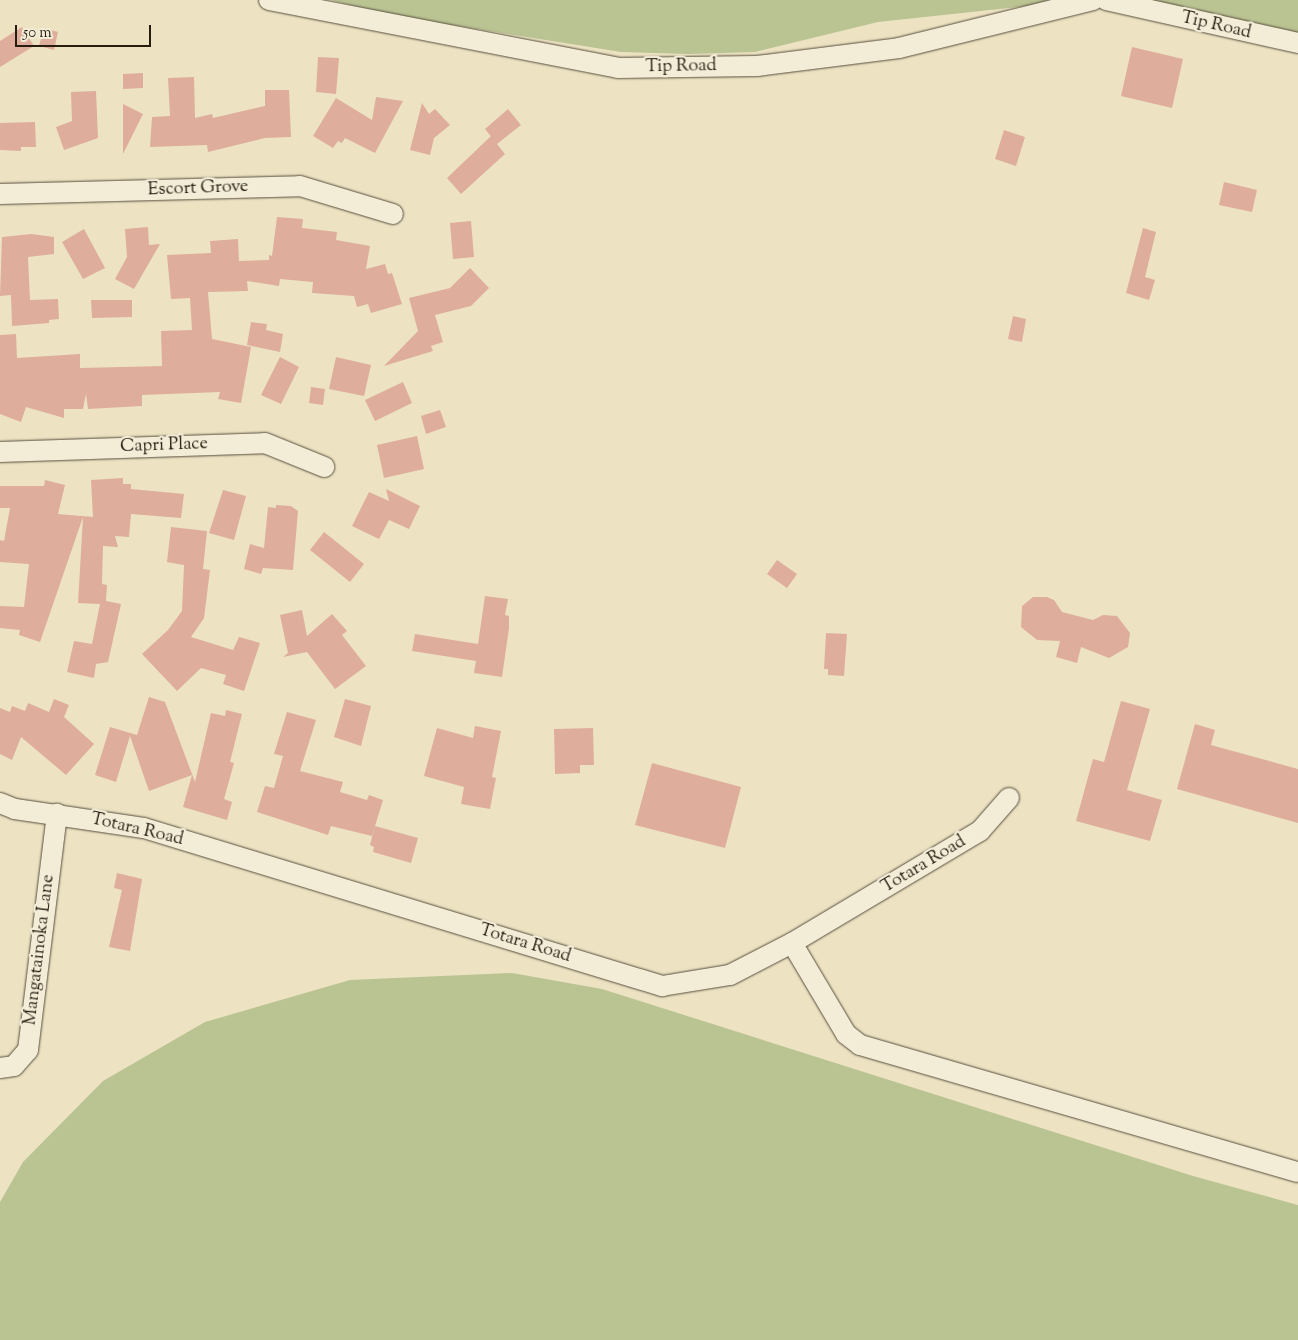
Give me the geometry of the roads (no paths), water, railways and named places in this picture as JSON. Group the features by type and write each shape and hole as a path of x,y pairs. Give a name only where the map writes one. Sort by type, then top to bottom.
{"street":[{"name":"Tip Road","path":"269,0 618,68 757,66 899,48 1093,0"},
{"name":"Tip Road","path":"1106,0 1298,43"},
{"name":"Escort Grove","path":"0,194 300,186 393,214"},
{"name":"Capri Place","path":"0,452 265,443 324,467"},
{"name":"Totara Road","path":"0,803 15,809 144,828 662,986 730,975 792,943 980,831 1009,798"},
{"name":"Mangatainoka Lane","path":"0,1068 14,1066 28,1050 57,814"},
{"path":"792,943 846,1034 860,1045 1298,1172"}]}
